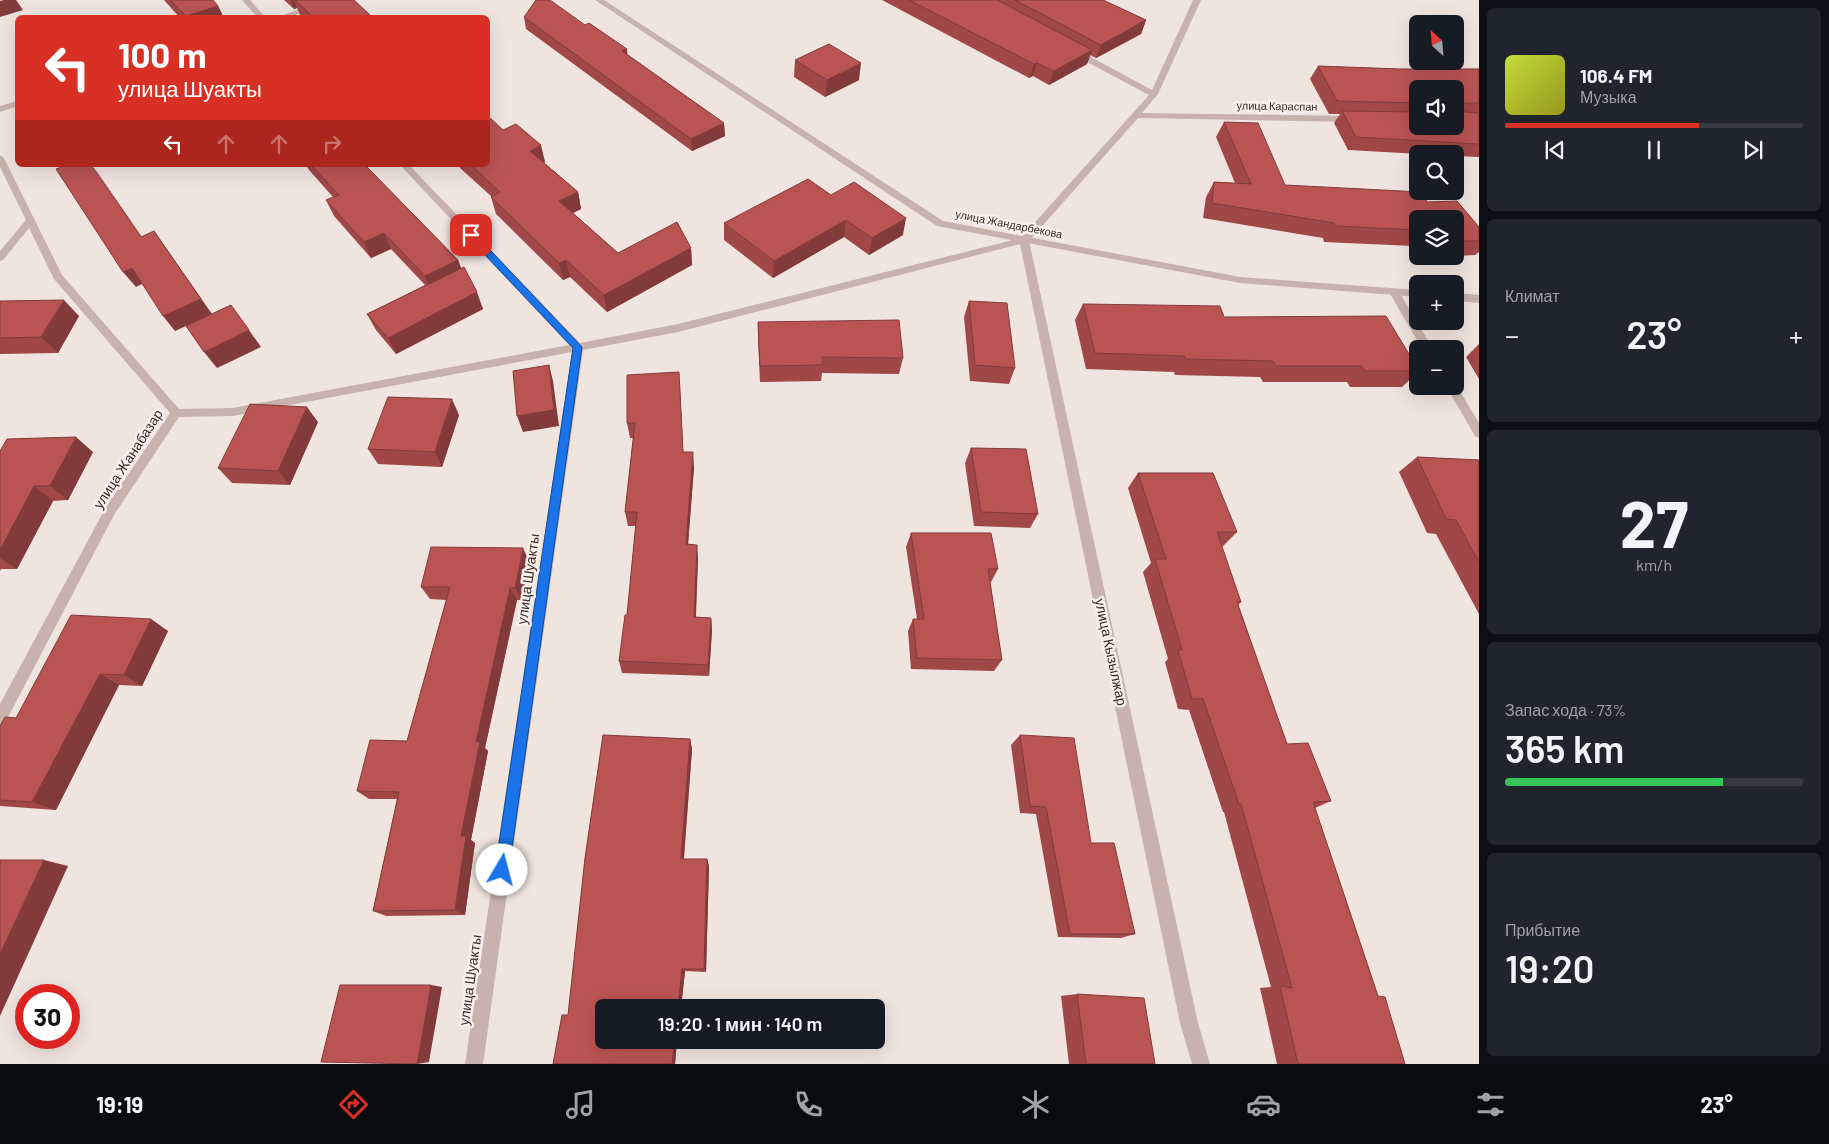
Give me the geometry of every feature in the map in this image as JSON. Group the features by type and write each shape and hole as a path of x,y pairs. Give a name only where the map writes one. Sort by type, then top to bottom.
{"street":[{"path":"246,0 260,15"},
{"path":"287,15 332,0"},
{"name":"улица Жандарбекова","path":"599,0 940,224 1240,280 1409,293"},
{"path":"176,413 232,412 678,328 1024,240 1154,94 1197,0"},
{"path":"1069,49 1154,94"},
{"path":"0,109 15,104"},
{"name":"улица Караспан","path":"1136,115 1359,119"},
{"name":"улица Жанабазар","path":"0,158 58,277 176,413 110,511 0,718"},
{"path":"406,167 578,347"},
{"path":"0,258 30,220"},
{"name":"улица Кызылжар","path":"1024,240 1189,1023 1201,1064"},
{"path":"1394,292 1423,340"},
{"path":"1464,298 1479,299"},
{"name":"улица Шуакты","path":"474,1064 578,347"},
{"path":"1456,395 1479,433"}],"building":[{"path":"170,0 213,0 218,6 189,15 185,15"},
{"path":"295,0 354,0 370,15 311,15"},
{"path":"536,0 550,0 585,25 589,23 627,49 622,51 724,123 691,139 524,17"},
{"path":"909,0 997,0 1092,50 1054,71 1037,63 1034,64"},
{"path":"1015,0 1103,0 1146,20 1101,45"},
{"path":"829,44 861,63 827,80 795,60"},
{"path":"1318,66 1409,70 1479,69 1479,103 1464,104 1464,80 1409,80 1409,103 1337,101"},
{"path":"1342,111 1409,112 1409,135 1464,135 1464,112 1479,113 1479,144 1356,137"},
{"path":"490,118 503,130 516,124 541,145 530,151 578,192 559,201 618,253 677,222 691,248 604,295 566,260 559,263 491,197 500,192 473,167 490,167"},
{"path":"1224,122 1258,123 1285,185 1409,191 1409,200 1426,200 1427,202 1457,201 1479,227 1479,241 1464,241 1464,210 1409,210 1409,230 1335,226 1334,223 1212,203 1214,182 1251,184"},
{"path":"62,167 92,167 141,237 154,231 201,299 163,316 132,268 123,272 56,169"},
{"path":"313,167 367,167 458,260 425,276 384,233 364,242 326,200 339,195"},
{"path":"808,179 831,195 854,182 906,218 872,238 846,220 774,261 724,223"},
{"path":"464,267 477,292 388,338 367,314"},
{"path":"64,300 41,337 0,338 0,301"},
{"path":"969,301 1007,303 1015,368 975,365"},
{"path":"1083,304 1220,306 1224,317 1386,316 1409,354 1409,371 1365,371 1362,366 1276,366 1273,361 1185,359 1184,356 1095,353"},
{"path":"231,305 249,330 204,352 186,326"},
{"path":"899,320 903,358 822,357 823,365 760,366 758,322"},
{"path":"549,365 554,410 517,416 513,371"},
{"path":"679,372 683,452 693,452 686,544 697,545 694,617 711,618 708,665 619,661 625,615 627,615 637,512 625,512 635,423 627,423 627,375"},
{"path":"388,397 452,399 435,452 368,449"},
{"path":"250,404 307,407 278,471 218,468"},
{"path":"76,437 50,486 34,486 0,550 0,451 7,439"},
{"path":"971,448 1026,449 1038,514 981,512"},
{"path":"1417,457 1479,460 1479,562 1456,520 1446,519"},
{"path":"1138,473 1213,473 1237,532 1217,532 1241,602 1237,602 1287,744 1308,743 1331,801 1313,802 1378,996 1385,997 1405,1064 1298,1064 1280,986 1292,988 1241,804 1239,804 1203,699 1192,699 1178,650 1182,650 1155,559 1166,559"},
{"path":"911,533 991,533 998,569 988,569 1002,660 917,658 913,619 924,619"},
{"path":"431,547 523,548 515,588 510,588 476,742 480,742 461,836 466,836 455,910 373,911 399,792 357,791 370,740 407,741 450,587 421,587"},
{"path":"71,615 151,619 124,675 100,674 32,802 0,800 0,726 5,717 16,718"},
{"path":"603,735 690,739 681,859 707,859 704,969 682,969 679,999 595,999 595,1049 674,1049 672,1064 553,1064 562,1015 568,1015 585,858"},
{"path":"1020,735 1074,738 1091,843 1114,843 1135,934 1070,934 1046,807 1030,806"},
{"path":"0,860 44,860 0,954"},
{"path":"340,985 431,985 417,1064 321,1062"},
{"path":"1077,994 1144,998 1155,1064 1086,1064"}],"route":[{"path":"471,235 578,347 502,870"}]}
